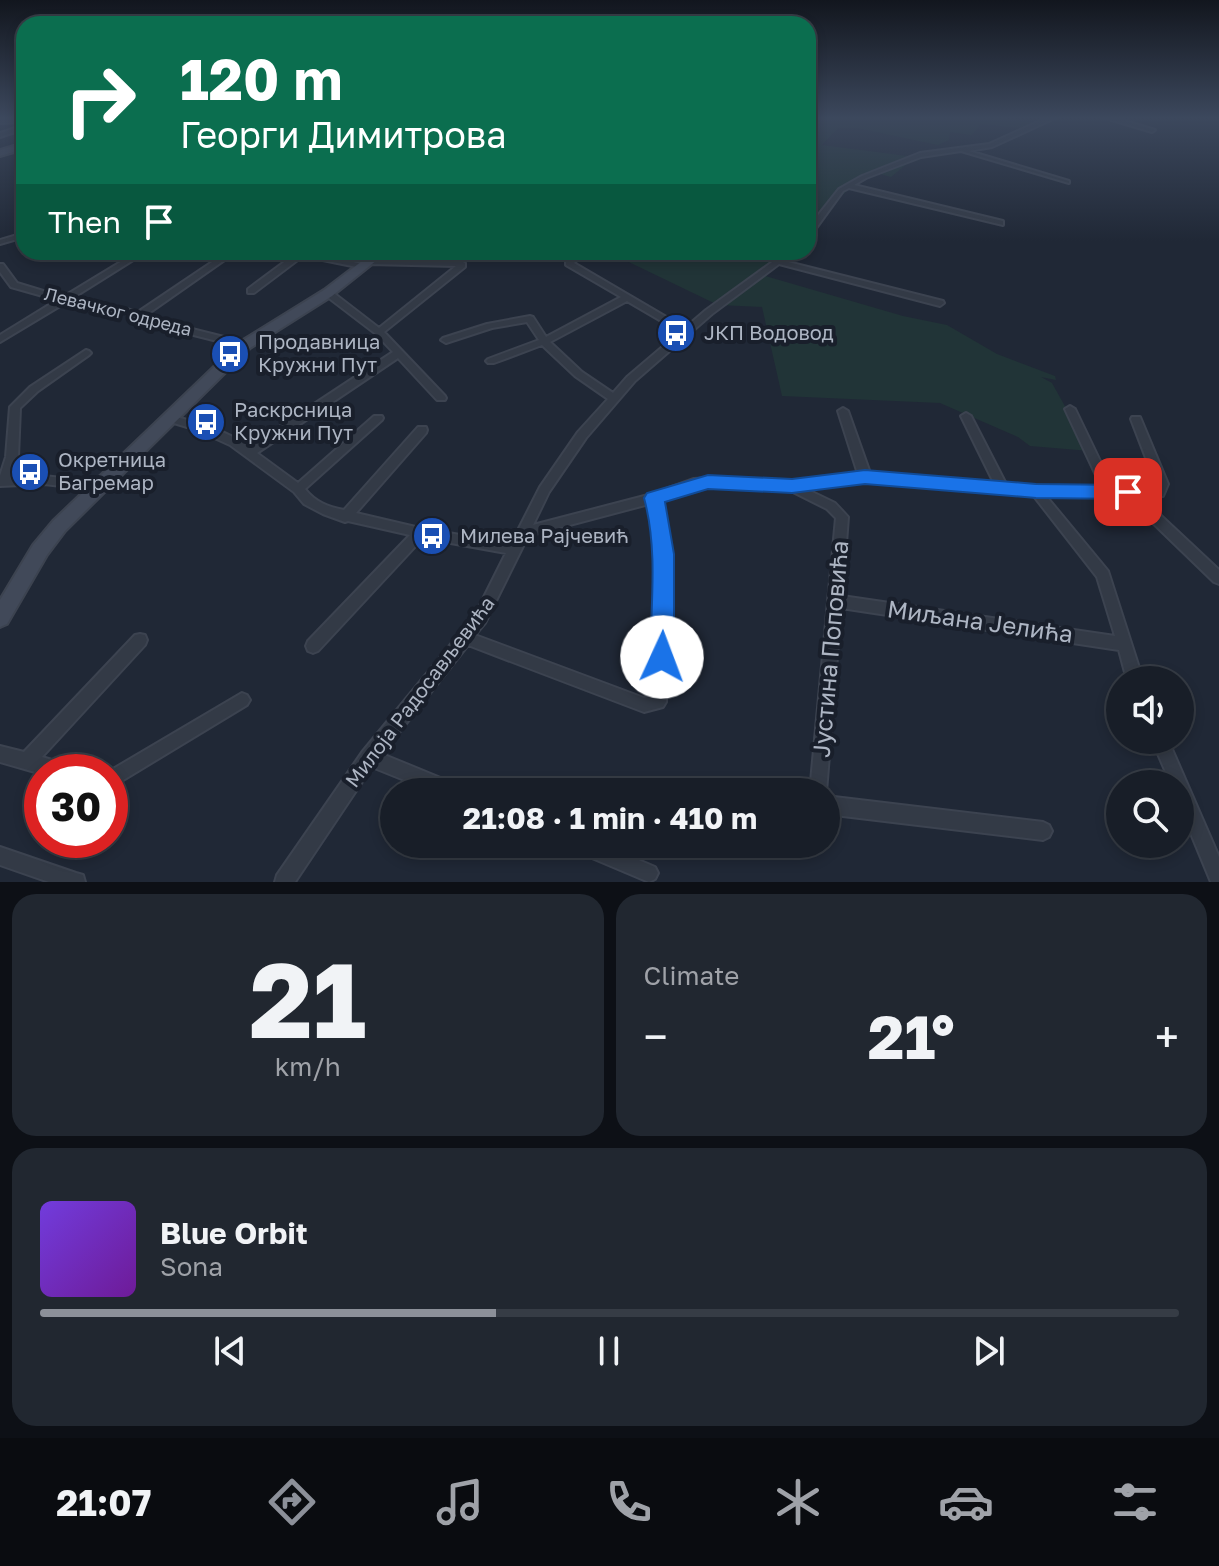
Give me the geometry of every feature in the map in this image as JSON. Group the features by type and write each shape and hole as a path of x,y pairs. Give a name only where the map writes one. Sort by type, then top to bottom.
{"street":[{"path":"816,222 848,186 911,158"},
{"path":"987,158 1067,182"},
{"path":"848,186 1000,223"},
{"path":"0,339 129,260"},
{"path":"140,315 220,260"},
{"path":"251,291 290,260"},
{"path":"343,260 365,264 462,264 379,332"},
{"path":"0,618 40,550 97,486 245,345 328,293 370,260"},
{"path":"572,260 569,263 686,332"},
{"name":"Милоја Радосављевића","path":"284,882 369,757 465,638 495,594 544,490 582,435 613,397 686,332 781,260"},
{"path":"779,262 940,303"},
{"name":"Левачког одреда","path":"0,266 14,285 140,315 165,325 245,345"},
{"path":"328,293 379,332 441,398"},
{"path":"491,361 545,341 625,298"},
{"path":"446,340 490,326 530,319 545,341 582,378 613,397"},
{"path":"86,353 34,389 15,407 12,457 2,482 44,480 97,486"},
{"path":"250,452 398,353"},
{"path":"1070,409 1109,491"},
{"path":"843,411 865,477"},
{"path":"966,416 1003,489"},
{"path":"168,418 201,427 250,452 298,489 308,501 345,517 515,550"},
{"path":"298,489 378,418"},
{"path":"523,532 654,498 694,483 751,482 792,486 865,477 1036,491 1152,494 1162,490 1136,419"},
{"path":"345,517 422,430"},
{"name":"Јустина Поповића","path":"792,486 831,506 842,517 819,778"},
{"path":"1036,491 1103,575 1130,666"},
{"path":"1128,492 1219,578"},
{"path":"465,638 644,705 658,702 664,602 662,542 654,498"},
{"path":"313,646 420,533"},
{"name":"Миљана Јелића","path":"836,601 1123,644"},
{"path":"33,754 140,640"},
{"path":"128,769 242,700"},
{"path":"0,754 24,761"},
{"path":"369,757 420,778"},
{"path":"840,807 1043,831"},
{"path":"1194,820 1219,878"},
{"path":"0,856 76,882"},
{"path":"613,858 649,873"}],"green space":[{"path":"816,158 914,158 891,177 870,171 816,218"},
{"path":"625,260 776,260 762,275 903,316 947,325 997,354 1055,376 1056,380 1041,377 1052,383 1090,451 1030,446 1018,437 940,403 782,396 762,307 718,305"}],"place":[{"name":"ЈКП Водовод","path":"676,333"},
{"name":"Продавница Кружни Пут","path":"230,354"},
{"name":"Раскрсница Кружни Пут","path":"206,422"},
{"name":"Окретница Багремар","path":"30,472"},
{"name":"Милева Рајчевић","path":"432,536"}],"route":[{"path":"662,657 663,554 660,519 654,498 694,483 751,482 792,486 865,477 1036,491 1128,492"}]}
